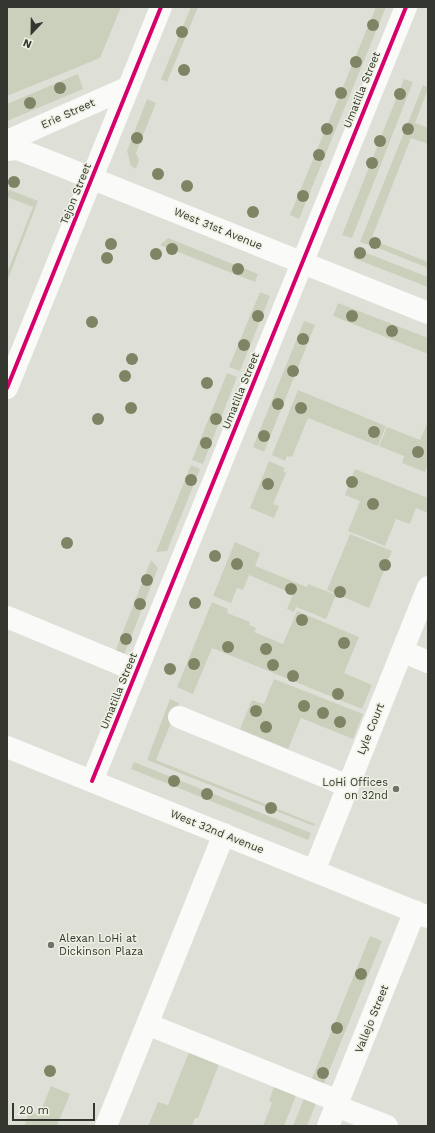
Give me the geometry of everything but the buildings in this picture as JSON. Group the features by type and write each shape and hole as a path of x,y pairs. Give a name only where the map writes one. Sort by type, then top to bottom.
{"street":[{"name":"Tejon Street","path":"7,388 161,7"},
{"name":"Umatilla Street","path":"92,781 406,7"},
{"name":"Erie Street","path":"7,141 129,87"},
{"name":"West 31st Avenue","path":"7,150 17,149 302,263 427,310"},
{"name":"Lyle Court","path":"314,871 428,587"},
{"path":"7,617 137,671"},
{"path":"402,651 428,662"},
{"path":"179,717 348,786"},
{"name":"West 32nd Avenue","path":"7,747 421,914"},
{"path":"106,1126 224,834"},
{"name":"Vallejo Street","path":"328,1126 421,914"},
{"path":"147,1024 387,1126"}],"green space":[{"path":"7,7 121,7 100,58 7,96"},
{"path":"191,7 198,7 167,82 161,79"},
{"path":"376,7 386,7 299,219 290,215"},
{"path":"78,74 83,89 7,121 7,104"},
{"path":"404,79 413,82 352,238 342,235"},
{"path":"423,85 428,87 428,89 415,123 428,128 428,144 411,138 369,245 360,242"},
{"path":"147,99 156,103 136,153 139,160 136,169 131,166 127,151"},
{"path":"10,190 38,201 8,279 7,273 33,207 7,197 7,191"},
{"path":"168,238 258,274 255,282 160,245"},
{"path":"375,241 428,262 428,268 373,246"},
{"path":"356,249 428,277 428,287 353,258"},
{"path":"260,292 270,296 240,371 229,367"},
{"path":"338,303 428,338 428,354 333,316"},
{"path":"304,321 315,325 264,452 253,447"},
{"path":"227,373 237,377 203,464 192,460"},
{"path":"298,390 386,426 378,446 308,418 292,457 287,456 285,461 272,455"},
{"path":"427,424 428,464 425,472 402,463 404,456 379,446 387,427 420,440"},
{"path":"269,461 285,468 283,471 286,473 273,504 279,506 274,518 250,508"},
{"path":"191,465 200,469 167,551 156,552"},
{"path":"355,469 428,498 428,513 416,508 410,524 396,519 385,546 348,531 360,501 345,495"},
{"path":"350,534 392,551 369,608 327,590"},
{"path":"235,542 260,553 255,566 307,587 308,584 336,595 326,619 296,607 294,612 287,609 293,594 249,575 243,590 237,588 231,603 213,596"},
{"path":"151,560 158,568 124,655 115,652"},
{"path":"212,602 228,609 227,613 250,622 249,625 256,628 254,632 283,644 297,611 359,637 344,673 372,685 362,709 212,648 193,694 177,687"},
{"path":"274,679 363,714 353,739 301,718 288,749 240,729 252,700 264,704"},
{"path":"170,699 179,703 156,760 315,824 314,826 147,760"},
{"path":"134,762 311,833 308,840 131,769"},
{"path":"370,936 382,941 323,1086 311,1081"},
{"path":"189,1052 219,1064 198,1118 195,1118 192,1126 148,1126 158,1102 168,1105"},
{"path":"275,1084 297,1093 284,1126 263,1126 272,1103 269,1101"},
{"path":"51,1086 70,1094 57,1126 24,1126 29,1112 39,1115"},
{"path":"305,1096 317,1101 307,1126 293,1126"}],"cycle path":[{"path":"7,388 161,7"},
{"path":"92,781 406,7"}],"place":[{"name":"LoHi Offices on 32nd","path":"396,789"},
{"name":"Alexan LoHi at Dickinson Plaza","path":"51,945"}]}
